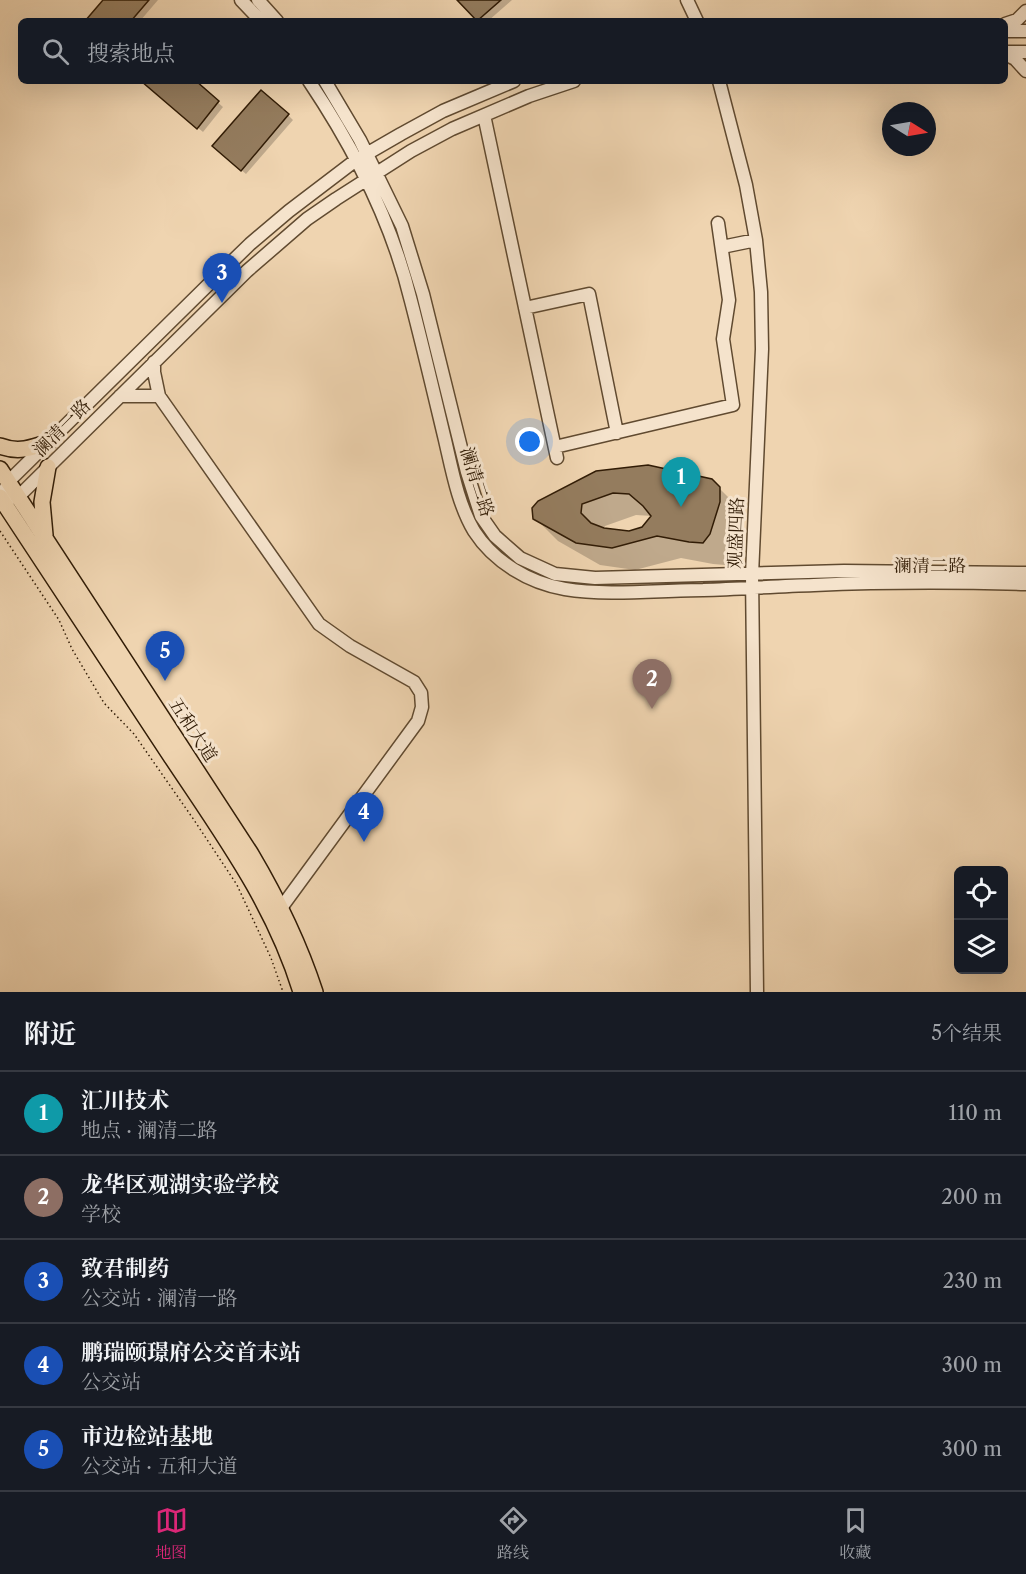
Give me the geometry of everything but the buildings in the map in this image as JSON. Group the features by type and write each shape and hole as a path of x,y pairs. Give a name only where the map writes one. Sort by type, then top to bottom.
{"main road":[{"path":"0,446 16,450 49,442"},
{"path":"45,538 42,502 48,467"},
{"name":"五和大道","path":"4,476 250,854 281,908 305,961 315,992"},
{"name":"五和大道","path":"1,498 239,860 277,927 293,964 301,992"}],"street":[{"path":"241,0 258,18"},
{"path":"258,0 274,18"},
{"path":"687,0 696,18"},
{"path":"1008,23 1017,20 1026,11"},
{"path":"1008,31 1026,31"},
{"path":"1008,53 1026,52"},
{"path":"1008,55 1026,71"},
{"name":"澜清二路","path":"311,84 356,160 389,231 410,297 464,509 476,534 493,554 526,577 566,590 753,588 844,584 1026,584"},
{"name":"澜清二路","path":"327,84 368,154 402,226 423,294 466,472 476,504 481,516 495,536 520,558 543,570 568,576 596,578 844,571 1026,573"},
{"name":"澜清一路","path":"1,498 4,476 49,442 250,244 289,211 356,160 443,111 507,84"},
{"name":"澜清一路","path":"18,497 277,244 317,212 452,129 529,96 565,84"},
{"name":"观盛四路","path":"720,84 746,184 756,240 761,292 762,349 752,574 757,992"},
{"path":"484,115 556,453 617,433 733,405 723,339 729,300 717,223"},
{"path":"722,248 756,240"},
{"path":"525,308 589,294 617,433"},
{"path":"154,362 159,396 319,624 350,646 414,682 421,693 422,707 418,721 281,908"},
{"path":"120,396 159,396"},
{"path":"1,498 18,497"}],"path":[{"path":"0,531 59,620 72,649 104,703 134,734 237,885 272,958 283,992"}],"place":[{"name":"致君制药","path":"222,303"},
{"name":"汇川技术","path":"681,507"},
{"name":"市边检站基地","path":"165,681"},
{"name":"龙华区观湖实验学校","path":"652,709"},
{"name":"鹏瑞颐璟府公交首末站","path":"364,842"}]}
